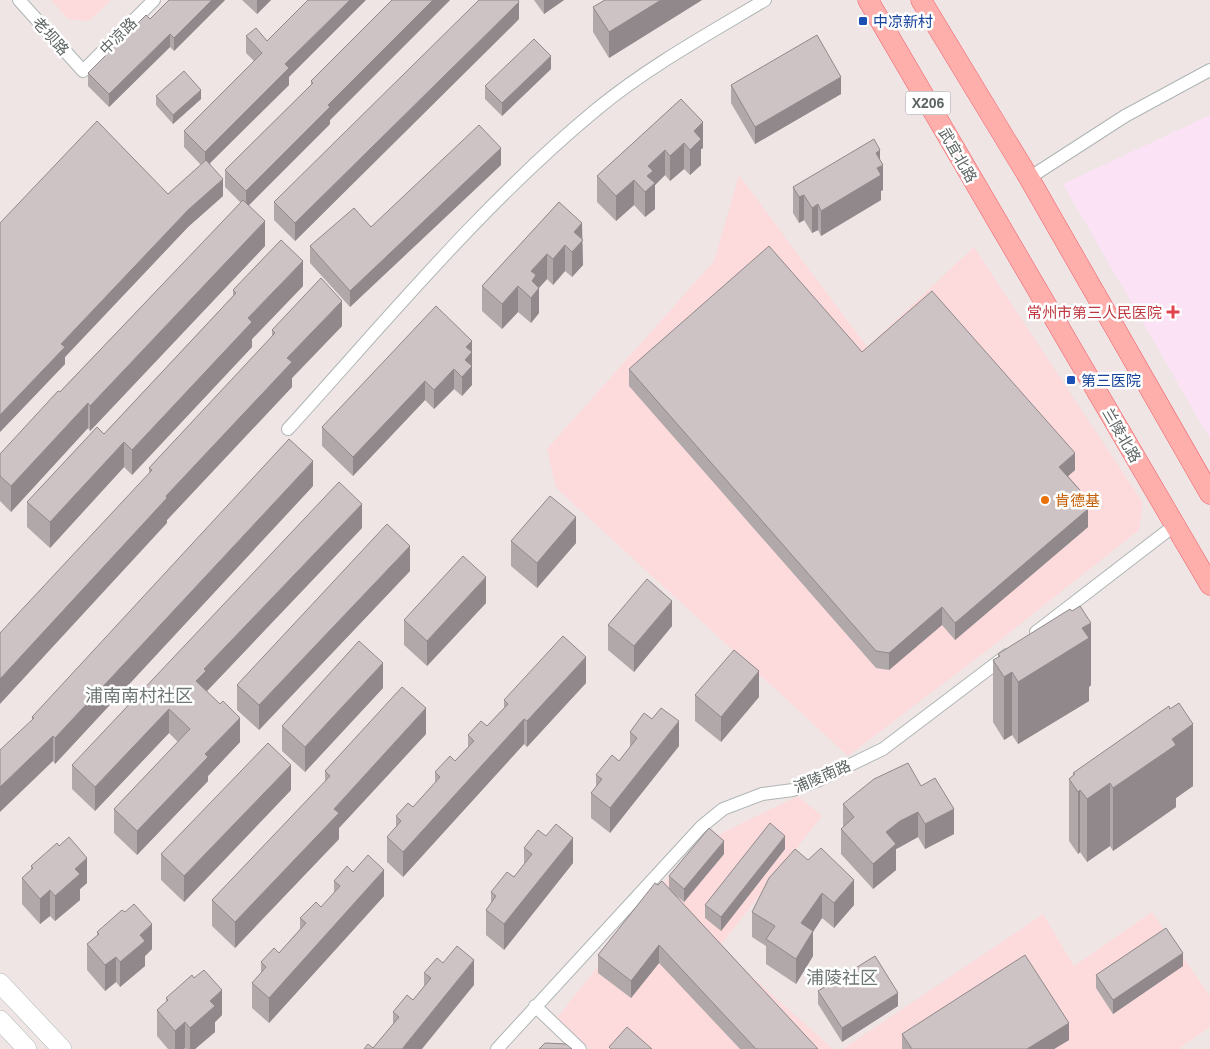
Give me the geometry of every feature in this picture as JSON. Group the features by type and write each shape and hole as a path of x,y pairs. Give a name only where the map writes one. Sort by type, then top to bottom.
{"main road":[{"name":"武宜北路","path":"868,0 989,206"},
{"name":"X206","path":"921,0 1029,178"},
{"path":"1029,178 1210,494"},
{"name":"兰陵北路","path":"989,206 1210,585"},
{"path":"0,983 62,1049"},
{"path":"0,1020 27,1049"}],"street":[{"name":"老坝路","path":"19,0 83,71"},
{"name":"中凉路","path":"83,71 154,0"},
{"path":"288,429 483,215 566,136 599,108 668,59 765,0"},
{"path":"1029,178 1125,116 1210,70"},
{"path":"1029,637 1175,525"},
{"name":"浦陵南路","path":"497,1049 701,827 723,809 762,794 793,790 817,781 883,749 1013,649"},
{"path":"535,1006 580,1049"}],"shaded area":[{"path":"51,0 111,0 89,21 68,19"},
{"name":"常州市第三人民医院","path":"1210,115 1210,439 1063,184"},
{"path":"739,175 867,347 974,247 1143,503 1139,530 994,645 848,756 556,488 547,449 714,261"},
{"path":"798,796 822,816 719,947 833,1049 590,1049 556,1019 693,847"},
{"path":"1152,912 1210,996 1210,1027 1178,1049 843,1049 1043,914 1074,966"}],"building":[{"path":"169,0 212,0 174,38 170,34 109,94 88,73 146,15 150,19"},
{"path":"308,0 350,0 285,64 289,68 205,152 184,131 262,53 246,36 256,28 267,41"},
{"path":"392,0 433,0 328,105 330,107 246,191 225,170 313,83 311,81"},
{"path":"479,0 518,0 519,2 295,223 274,202"},
{"path":"605,0 661,0 609,32 593,7"},
{"path":"817,35 841,77 755,127 731,85"},
{"path":"534,39 551,56 502,103 485,86"},
{"path":"184,71 201,90 173,115 156,96"},
{"path":"681,99 703,122 694,131 701,139 690,150 684,143 670,156 665,150 648,166 653,171 647,176 655,183 645,192 634,180 616,196 597,176"},
{"path":"97,121 168,194 206,160 223,179 188,210 61,344 65,347 0,415 0,223"},
{"path":"479,125 501,148 350,291 310,246 354,208 371,227"},
{"path":"874,139 880,150 876,153 883,165 877,168 881,175 821,211 818,204 812,208 804,195 799,197 793,187"},
{"path":"243,200 265,221 90,406 88,403 11,486 0,476 0,454 58,391 60,392"},
{"path":"559,202 582,223 574,232 583,240 572,252 565,245 553,259 547,254 531,271 536,275 532,281 539,288 531,298 518,286 502,304 482,286"},
{"path":"281,240 303,261 248,318 252,322 132,450 124,442 50,522 27,502 97,427 104,434 236,293 233,290"},
{"path":"769,246 862,352 932,291 1075,453 1059,467 1088,499 1088,509 955,623 942,607 889,653 876,651 629,369"},
{"path":"321,278 342,301 287,358 292,362 166,496 167,498 0,679 0,633 152,470 149,468 275,333 272,330"},
{"path":"436,306 472,341 466,347 472,352 465,360 472,366 462,377 454,369 434,390 425,381 353,457 322,427"},
{"path":"289,439 313,461 55,738 53,736 0,787 0,750 34,718 32,717"},
{"path":"339,482 362,504 204,669 206,671 196,681 220,704 223,701 240,718 205,754 208,757 137,831 114,809 190,729 169,709 95,787 72,765"},
{"path":"550,496 576,517 537,563 511,541"},
{"path":"387,524 410,546 259,705 237,685"},
{"path":"463,556 486,577 427,641 404,620"},
{"path":"647,579 672,601 634,646 608,625"},
{"path":"1080,606 1091,623 1082,628 1089,638 1018,682 1012,672 1004,677 993,660 1000,656 998,654 1070,609 1072,611"},
{"path":"563,636 586,657 527,721 524,719 403,852 387,837 401,821 396,816 408,803 413,807 440,777 435,772 450,756 455,761 474,741 468,735 481,721 487,726 508,704 504,700"},
{"path":"359,641 383,663 305,747 282,726"},
{"path":"734,650 759,671 721,717 695,695"},
{"path":"402,687 426,708 334,809 339,813 235,922 212,900 330,776 325,771"},
{"path":"1179,703 1193,724 1172,739 1176,745 1113,788 1110,783 1087,799 1080,790 1078,792 1069,779 1075,774 1073,773 1169,706 1170,709"},
{"path":"661,708 679,721 610,808 591,793 602,779 596,775 612,755 619,761 637,738 630,732 644,713 652,719"},
{"path":"268,743 291,765 184,876 161,854"},
{"path":"908,763 921,786 935,778 954,809 925,824 918,812 900,821 886,832 896,844 873,864 841,829 854,817 843,804 874,779"},
{"path":"770,823 785,836 721,917 705,905"},
{"path":"556,824 573,838 504,924 486,910 496,896 491,892 507,872 514,877 532,854 524,848 538,830 546,836"},
{"path":"709,828 724,841 684,889 669,876"},
{"path":"69,837 87,858 75,869 80,874 55,896 50,890 40,899 22,878 33,868 31,866 57,843 59,846"},
{"path":"821,848 854,880 834,903 822,893 801,923 813,931 796,959 766,939 775,926 752,912 769,878 795,849 808,860"},
{"path":"368,855 384,870 269,998 252,983 266,967 261,962 274,948 279,953 306,923 300,918 316,902 321,907 340,886 334,881 347,866 353,872"},
{"path":"662,881 818,1049 756,1049 659,945 631,981 598,955 655,883 658,885"},
{"path":"134,904 152,924 140,935 145,941 120,962 116,957 105,965 87,944 99,934 97,932 122,910 125,912"},
{"path":"1166,928 1183,953 1113,1000 1096,975"},
{"path":"457,946 474,960 402,1049 364,1049 368,1044 373,1048 399,1017 393,1012 407,995 413,1000 431,978 424,973 437,958 443,963"},
{"path":"1025,955 1069,1023 1027,1049 912,1049 902,1034"},
{"path":"875,956 898,993 842,1028 818,991"},
{"path":"204,970 222,990 210,1001 215,1006 190,1028 185,1022 175,1031 157,1010 168,1000 166,998 192,975 194,978"},
{"path":"627,1027 652,1049 611,1049 609,1047"},
{"path":"545,1043 566,1044 572,1049 539,1049"}],"place":[{"name":"中凉新村","path":"863,21"},
{"name":"常州市第三人民医院","path":"1173,312"},
{"name":"第三医院","path":"1071,380"},
{"name":"肯德基","path":"1045,500"}],"district":[{"name":"浦南南村社区","path":"139,696"},
{"name":"浦陵社区","path":"842,978"}]}
